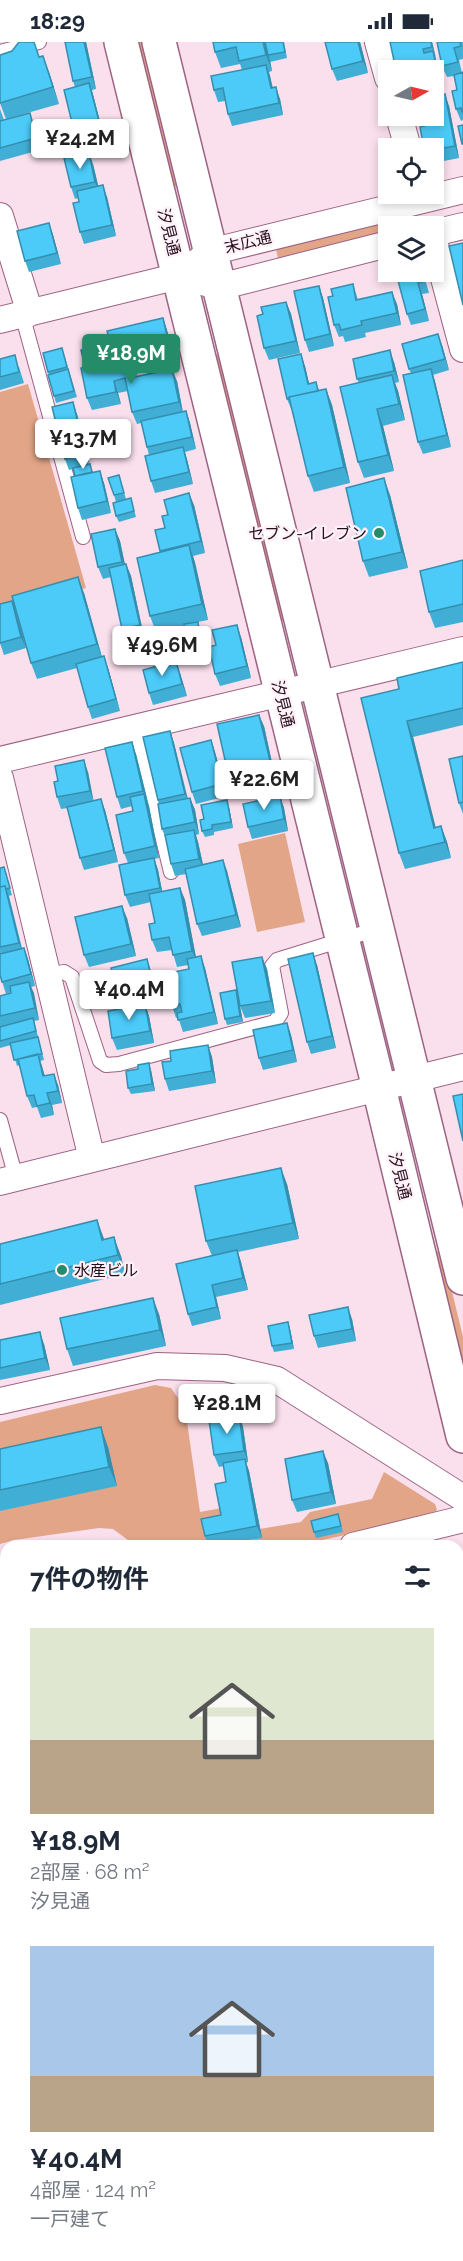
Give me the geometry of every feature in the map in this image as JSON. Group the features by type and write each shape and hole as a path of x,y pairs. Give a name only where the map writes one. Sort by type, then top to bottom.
{"street":[{"name":"汐見通","path":"121,42 379,1088 436,1225 463,1278"},
{"name":"汐見通","path":"159,42 414,1079 436,1225 463,1436"},
{"path":"378,42 383,60"},
{"name":"末広通","path":"444,193 463,190"},
{"name":"末広通","path":"179,276 210,252 394,204"},
{"path":"0,216 17,316 179,276 219,287 378,247"},
{"path":"444,231 463,226"},
{"path":"444,278 463,349"},
{"path":"0,760 463,650"},
{"path":"0,778 93,1159"},
{"path":"8,1180 463,1067"},
{"path":"0,1401 157,1366 225,1368 277,1380 463,1498"},
{"path":"377,1540 463,1519"}],"lane":[{"path":"0,52 39,42"},
{"path":"17,316 83,537"},
{"path":"136,728 171,872"},
{"path":"48,975 64,972 72,977 100,1061 106,1065 119,1064 275,1022 281,1013 272,966 277,960 377,929"},
{"path":"0,1120 8,1180"}],"shaded area":[{"path":"133,42 144,42 179,186 168,188"},
{"path":"378,225 378,235 278,259 276,249"},
{"path":"222,353 287,620 277,622 212,356"},
{"path":"28,384 86,588 0,612 0,392"},
{"path":"285,833 305,922 257,932 238,844"},
{"path":"442,1250 463,1337 463,1375 433,1252"},
{"path":"155,1385 171,1388 185,1408 200,1512 222,1508 225,1527 214,1540 128,1540 113,1529 99,1528 0,1540 0,1422"},
{"path":"384,1472 435,1504 437,1510 432,1516 322,1540 250,1540 261,1538 260,1529 301,1522 310,1512 372,1499"}],"building":[{"path":"19,42 34,42 39,57 43,56 53,87 0,103 0,55 12,51"},
{"path":"65,42 84,42 92,77 73,81"},
{"path":"213,42 263,42 266,55 239,61 236,47 215,52"},
{"path":"265,42 283,42 285,52 268,55"},
{"path":"325,42 358,42 363,61 332,69"},
{"path":"390,42 431,42 432,47 423,49 424,53 433,51 435,60 394,60"},
{"path":"437,42 460,42 461,46 454,48 458,62 444,66 444,60 441,60"},
{"path":"266,65 271,88 276,87 279,103 228,114 223,88 214,90 211,76"},
{"path":"463,72 462,112 461,108 456,109 452,91 457,90 454,75"},
{"path":"89,83 101,129 75,135 64,90"},
{"path":"444,94 455,146 444,148 444,138 422,138 420,127 444,126"},
{"path":"30,113 36,138 0,148 0,121"},
{"path":"463,125 463,144 462,144 458,126"},
{"path":"89,153 95,182 71,187 64,158"},
{"path":"103,185 112,225 80,232 73,203 79,202 77,191"},
{"path":"49,223 57,253 25,261 17,231"},
{"path":"463,243 463,305 449,246"},
{"path":"398,282 422,282 418,283 425,309 407,314"},
{"path":"353,284 356,300 392,292 397,313 361,321 362,325 341,330 339,324 334,325 328,297 333,296 331,289"},
{"path":"319,286 330,334 305,340 294,291"},
{"path":"286,302 296,341 264,348 257,316 263,314 261,307"},
{"path":"163,318 168,340 113,353 107,331"},
{"path":"438,334 445,359 409,369 402,344"},
{"path":"103,345 107,362 85,367 81,350"},
{"path":"62,348 67,367 48,372 43,353"},
{"path":"390,350 394,371 357,379 353,359"},
{"path":"301,354 308,384 316,382 318,391 287,399 278,359"},
{"path":"15,355 19,372 0,377 0,359"},
{"path":"125,358 130,378 172,369 179,402 132,412 125,378 114,381 116,392 87,398 81,368"},
{"path":"68,369 74,391 54,396 48,375"},
{"path":"431,369 447,435 418,442 403,375"},
{"path":"392,375 399,404 377,409 388,455 358,462 340,387"},
{"path":"326,389 344,467 308,476 289,397"},
{"path":"73,402 85,454 65,459 52,407"},
{"path":"186,411 192,437 147,447 141,421"},
{"path":"183,447 189,472 151,481 145,456"},
{"path":"90,464 92,472 75,476 73,468"},
{"path":"100,471 107,501 78,508 71,477"},
{"path":"119,475 124,493 114,495 108,478"},
{"name":"セブン-イレブン","path":"384,478 402,552 363,561 346,488"},
{"path":"189,493 201,541 160,551 155,530 165,528 162,516 168,515 164,500"},
{"path":"131,498 134,511 116,516 113,503"},
{"path":"115,529 122,562 98,567 91,534"},
{"path":"189,545 202,604 150,616 137,558"},
{"path":"463,560 463,604 429,612 420,571"},
{"path":"126,564 140,625 122,629 109,568"},
{"path":"78,577 97,644 31,663 12,596"},
{"path":"12,601 21,637 0,643 0,604"},
{"path":"198,622 200,640 187,642 184,624"},
{"path":"237,625 247,666 215,674 209,647 216,645 212,630"},
{"path":"104,656 116,699 88,707 76,664"},
{"path":"176,661 182,684 149,693 143,670"},
{"path":"463,662 463,708 407,721 434,828 441,826 445,842 399,853 361,698 399,689 397,678"},
{"path":"259,715 272,769 229,778 217,724"},
{"path":"170,731 185,794 158,800 143,737"},
{"path":"211,740 222,784 192,792 180,748"},
{"path":"132,742 143,791 117,797 105,748"},
{"path":"463,756 463,802 459,803 449,759"},
{"path":"84,760 90,791 57,797 54,782 58,781 55,766"},
{"path":"144,794 155,846 124,853 116,815 133,811 130,797"},
{"path":"280,796 284,819 248,827 243,804"},
{"path":"190,798 195,822 162,829 158,804"},
{"path":"101,799 114,850 80,858 67,807"},
{"path":"227,800 231,822 212,825 212,829 202,831 200,820 204,819 201,805"},
{"path":"194,830 199,859 171,864 165,835"},
{"path":"154,858 160,888 125,895 119,865"},
{"path":"223,860 236,915 197,924 185,869"},
{"path":"4,867 10,888 6,889 5,886 0,887 0,868"},
{"path":"5,886 19,943 0,947 0,887"},
{"path":"180,888 192,951 173,955 169,937 152,940 149,924 155,923 149,894"},
{"path":"122,906 131,944 84,955 75,917"},
{"path":"24,948 31,974 2,982 0,954"},
{"path":"313,953 332,1036 307,1042 288,959"},
{"path":"201,956 214,1012 178,1020 177,1013 182,1012 180,1004 172,1006 164,974 189,969 187,959"},
{"path":"262,957 271,1001 240,1006 232,962"},
{"path":"147,959 154,989 119,998 111,968"},
{"path":"29,982 35,1008 0,1016 0,996 11,993 10,986"},
{"path":"236,990 240,1016 225,1019 220,993"},
{"path":"145,1004 150,1031 112,1038 108,1011"},
{"path":"33,1018 36,1031 0,1041 0,1027"},
{"path":"287,1023 293,1050 259,1058 253,1030"},
{"path":"38,1037 42,1054 14,1060 10,1043"},
{"path":"208,1045 212,1071 165,1079 162,1062 171,1061 170,1051"},
{"path":"38,1054 43,1076 54,1074 58,1091 47,1093 50,1103 37,1106 34,1095 27,1096 18,1059"},
{"path":"149,1063 152,1084 128,1088 126,1071 138,1069 138,1065"},
{"path":"463,1094 463,1141 453,1096"},
{"path":"281,1168 293,1223 206,1241 195,1186"},
{"path":"97,1220 102,1240 114,1237 118,1255 0,1284 0,1244"},
{"path":"237,1250 243,1278 212,1285 217,1307 188,1314 176,1264"},
{"path":"153,1298 160,1330 67,1349 60,1318"},
{"path":"348,1307 352,1329 314,1336 309,1315"},
{"path":"288,1322 292,1343 272,1346 268,1326"},
{"path":"40,1332 45,1358 0,1368 0,1340"},
{"path":"239,1415 244,1451 214,1455 209,1420"},
{"path":"101,1427 109,1467 0,1490 0,1449"},
{"path":"323,1451 331,1492 292,1500 285,1459"},
{"path":"245,1459 257,1526 205,1536 201,1519 221,1515 215,1484 226,1482 223,1463"},
{"path":"338,1514 341,1526 314,1532 311,1521"}],"place":[{"name":"セブン-イレブン","path":"379,533"},
{"name":"水産ビル","path":"62,1270"}]}
